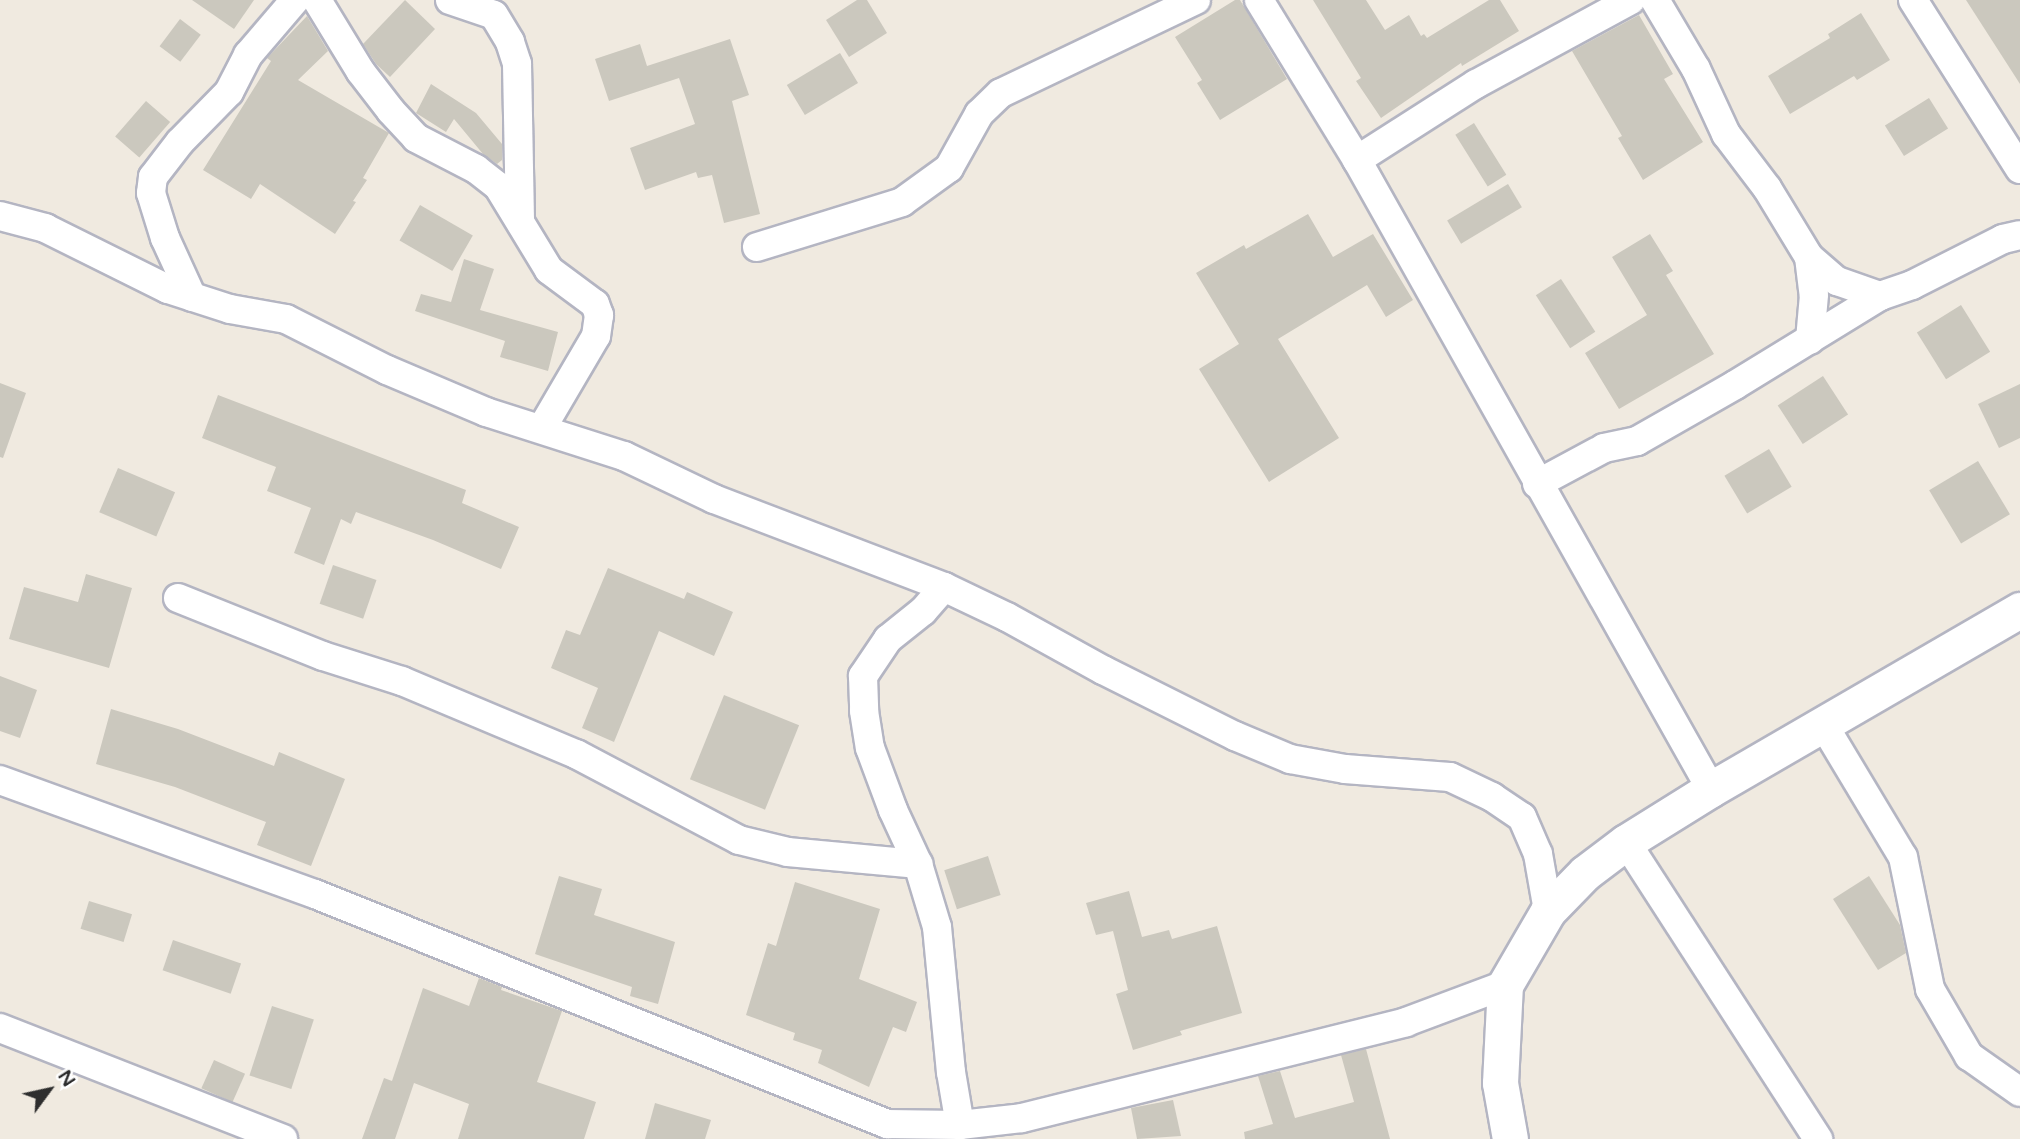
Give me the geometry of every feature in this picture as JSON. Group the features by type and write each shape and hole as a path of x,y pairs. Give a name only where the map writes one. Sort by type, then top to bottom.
{"street":[{"path":"192,297 165,238 151,193 153,177 173,150 229,92 248,55 295,0"},
{"path":"317,0 361,72 391,111 416,138 449,153 498,186 550,270 595,304 599,315 591,346 542,428"},
{"path":"450,0 494,15 510,42 517,64 520,222"},
{"path":"757,247 902,202 949,168 979,114 1001,93 1196,0"},
{"path":"1259,0 1357,160 1711,789"},
{"path":"1357,160 1476,84 1631,0"},
{"path":"1655,0 1696,69 1726,134 1767,188 1809,257 1838,281 1880,296"},
{"path":"1913,0 2020,169"},
{"path":"0,216 44,228 168,289 230,309 286,319 424,386 486,412 624,456 714,499 944,587 1235,736 1290,759 1345,769 1450,777 1492,797 1522,817 1538,854 1548,911"},
{"path":"1537,484 1604,448 1637,440 1810,340 1880,296 1912,285 2003,239 2020,235"},
{"path":"1809,257 1814,295 1810,340"},
{"path":"944,587 923,611 888,639 863,676 864,712 870,748 918,864 937,927 951,1072 960,1125"},
{"path":"178,598 323,656 402,681 576,754 739,840 788,852 918,864"},
{"path":"1510,1139 1500,1083 1505,985 1548,911 1585,873 1626,842 1711,789 2020,610"},
{"path":"1822,724 1903,857 1930,989 1969,1056 2020,1092"},
{"path":"0,780 281,881 887,1124 1022,1128 1406,1022 1505,985"},
{"path":"1626,842 1818,1139"},
{"path":"0,1028 283,1139"}],"building":[{"path":"192,0 254,0 234,29"},
{"path":"405,0 435,29 390,77 376,64 363,44"},
{"path":"857,0 867,0 887,33 849,57 826,20"},
{"path":"1235,0 1240,0 1287,79 1220,120 1197,83 1202,80 1175,37"},
{"path":"1313,0 1366,0 1385,30 1409,15 1421,36 1424,34 1427,38 1489,0 1500,0 1519,31 1462,66 1461,63 1381,118 1356,81 1361,78"},
{"path":"1966,0 2020,0 2020,84"},
{"path":"1861,13 1890,60 1857,80 1854,76 1790,114 1768,76 1830,38 1828,34"},
{"path":"1639,15 1673,74 1664,79 1703,142 1643,180 1618,138 1622,136 1572,51"},
{"path":"307,16 328,51 298,80 389,133 363,178 367,180 353,201 356,202 335,234 260,184 251,199 203,170 271,61 267,58"},
{"path":"180,19 201,35 180,62 160,46"},
{"path":"730,39 749,95 732,101 760,214 724,223 712,175 698,178 696,172 645,190 630,148 695,124 679,78 609,101 595,59 640,44 647,66"},
{"path":"840,53 858,83 805,115 787,85"},
{"path":"431,84 476,113 502,144 502,160 497,164 483,154 454,119 446,132 416,113"},
{"path":"1929,98 1948,129 1904,156 1885,126"},
{"path":"146,101 170,122 139,157 115,136"},
{"path":"1474,123 1506,175 1488,186 1455,135"},
{"path":"1508,184 1522,207 1461,244 1447,221"},
{"path":"420,205 473,236 452,271 400,241"},
{"path":"1308,214 1333,257 1373,234 1413,300 1386,317 1367,285 1278,339 1339,438 1269,482 1199,369 1239,344 1196,273 1244,245 1246,249"},
{"path":"1650,234 1673,271 1666,275 1714,354 1619,409 1585,353 1647,315 1612,257"},
{"path":"464,259 494,269 480,310 558,332 548,371 500,357 505,341 415,311 421,294 451,302"},
{"path":"1561,279 1595,332 1570,348 1536,295"},
{"path":"1961,305 1990,352 1946,379 1917,333"},
{"path":"1823,376 1848,415 1803,444 1778,405"},
{"path":"0,383 26,393 3,458 0,457"},
{"path":"2020,384 2020,438 1999,448 1978,404"},
{"path":"218,395 466,490 462,503 519,527 501,569 433,540 356,512 351,524 341,519 324,565 294,553 311,508 267,491 276,467 202,438"},
{"path":"1769,449 1792,487 1747,513 1724,476"},
{"path":"1978,461 2010,514 1961,544 1929,490"},
{"path":"118,468 175,492 156,536 99,512"},
{"path":"333,565 376,580 363,619 320,604"},
{"path":"608,568 684,599 687,592 733,612 714,656 659,631 614,742 582,728 598,688 551,668 566,630 580,635"},
{"path":"86,574 132,588 109,668 9,639 24,587 78,602"},
{"path":"0,676 37,690 20,738 0,731"},
{"path":"724,695 799,725 765,810 690,779"},
{"path":"111,709 178,729 274,766 279,752 345,779 311,866 257,845 266,822 175,787 96,764"},
{"path":"988,856 1001,895 957,909 944,870"},
{"path":"559,876 602,889 594,915 675,942 658,1004 630,996 632,987 535,954"},
{"path":"1869,876 1900,925 1906,953 1878,970 1833,899"},
{"path":"795,882 880,909 859,979 917,1002 906,1032 893,1027 869,1087 818,1063 822,1050 793,1040 795,1033 746,1015 768,943 776,946"},
{"path":"1129,891 1142,937 1169,930 1172,939 1217,926 1242,1013 1180,1031 1182,1035 1133,1050 1116,994 1128,990 1113,931 1096,935 1086,903"},
{"path":"89,901 132,914 124,942 81,929"},
{"path":"173,940 241,963 231,994 163,970"},
{"path":"479,978 502,987 501,990 562,1011 537,1082 596,1102 584,1139 458,1139 469,1104 414,1083 395,1139 362,1139 384,1078 392,1081 423,988 469,1006"},
{"path":"272,1006 314,1020 291,1089 249,1075"},
{"path":"1366,1049 1390,1139 1245,1139 1244,1132 1273,1124 1258,1076 1280,1071 1295,1118 1354,1102 1341,1055"},
{"path":"214,1060 245,1074 232,1102 201,1088"},
{"path":"1173,1100 1181,1136 1137,1139 1131,1108"},
{"path":"655,1103 711,1120 705,1139 645,1139"}]}
